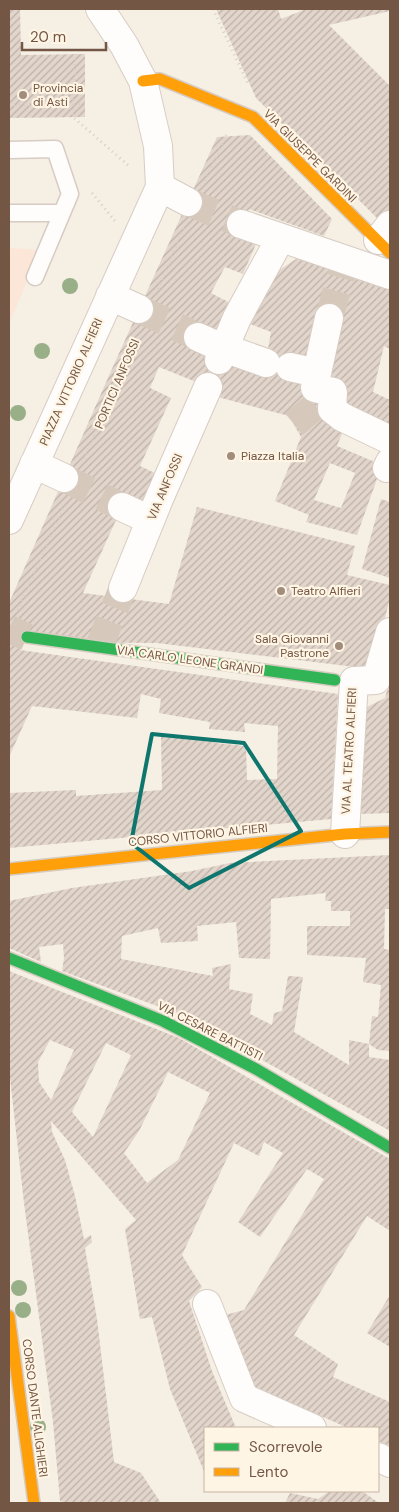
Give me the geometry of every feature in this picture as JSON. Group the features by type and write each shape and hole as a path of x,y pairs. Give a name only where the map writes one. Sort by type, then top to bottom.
{"street":[{"path":"100,9 124,45 143,81 158,146 160,187 192,204"},
{"name":"VIA GIUSEPPE GARDINI","path":"143,81 160,79 253,117 342,207 386,239"},
{"name":"PIAZZA VITTORIO ALFIERI","path":"9,520 160,187"},
{"path":"242,224 280,238 344,266 390,275"},
{"path":"280,238 237,318 215,348 278,365 328,396 390,440"},
{"path":"110,296 144,312"},
{"path":"328,396 329,318"},
{"name":"VIA ANFOSSI","path":"123,588 150,520 208,387"},
{"path":"34,464 70,481"},
{"path":"122,506 150,520"},
{"name":"VIA AL TEATRO ALFIERI","path":"344,834 344,681 376,680 390,632"},
{"name":"VIA CARLO LEONE GRANDI","path":"27,636 344,681"},
{"name":"CORSO VITTORIO ALFIERI","path":"9,869 344,834 390,832"},
{"name":"VIA CESARE BATTISTI","path":"9,958 163,1021 256,1069 390,1148"},
{"path":"207,1304 244,1398 310,1427"},
{"name":"CORSO DANTE ALIGHIERI","path":"9,1316 34,1503"}],"lane":[{"path":"9,150 55,149 70,194 35,278"},
{"path":"9,213 62,213"}],"path":[{"path":"214,9 250,88"},
{"path":"75,54 73,117 132,169 160,187"},
{"path":"9,105 85,104"},
{"name":"PORTICI ANFOSSI","path":"17,612 70,481 192,204 225,136"},
{"path":"90,191 134,245"}],"highlighted area":[{"path":"152,734 244,743 301,831 189,888 131,843"}],"shaded area":[{"path":"9,248 40,250 9,324"}],"building":[{"path":"9,9 20,9 21,55 85,54 85,117 9,118"},
{"path":"216,9 278,9 281,19 306,9 390,9 390,11 329,25 390,86 390,209 378,219 256,98"},
{"path":"250,135 332,219 324,236 249,209 235,236 256,244 243,274 225,267 211,293 234,305 205,356 264,371 271,332 240,320 278,271 299,257 390,288 390,349 384,346 373,392 390,400 390,431 344,411 346,386 309,377 321,401 345,426 337,446 382,465 357,535 306,522 309,515 275,501 301,437 289,416 214,396 216,390 159,367 150,388 171,398 140,466 159,475 145,507 126,498 83,593 169,604 197,507 355,546 347,575 390,585 390,598 372,669 157,643 24,642 20,650 338,694 331,819 9,848 9,793 76,790 76,796 162,790 161,737 215,738 215,743 246,746 247,780 277,779 278,726 244,723 245,732 209,729 210,722 159,713 161,699 141,694 137,718 32,706 9,757 9,603 217,137","holes":["330,463 355,473 341,508 314,500"]},
{"path":"381,499 390,502 390,578 362,569"},
{"path":"390,679 390,813 360,814 363,709 385,698"},
{"path":"390,855 390,909 385,909 384,949 390,950 390,1051 378,1050 369,1044 369,1057 390,1060 390,1131 179,1014 62,971 64,958 63,944 39,947 41,962 9,948 9,901 72,888 192,871 230,863","holes":["326,893 325,901 331,901 331,911 350,911 350,926 307,926 307,955 366,958 363,982 381,985 378,1017 372,1016 369,1044 349,1040 349,1065 294,1032 303,977 288,976 282,1011 274,1013 272,1025 250,1014 253,994 229,989 231,964 212,968 213,976 121,959 122,936 158,928 161,943 198,941 197,926 236,922 239,958 270,959 271,899"]},
{"path":"9,971 179,1038 390,1159 390,1231 367,1216 294,1335 338,1364 333,1377 390,1402 390,1446 379,1441 379,1427 346,1427 242,1381 225,1315 244,1310 324,1179 307,1169 260,1237 238,1222 283,1153 264,1142 259,1156 234,1143 182,1255 202,1287 189,1301 212,1371 236,1427 204,1427 204,1472 170,1389 152,1317 140,1319 125,1229 136,1220 51,1121 52,1132 65,1160 84,1239 91,1235 92,1242 85,1248 97,1319 114,1462 141,1473 161,1503 68,1503 60,1501 53,1422 24,1203 9,1069","holes":["50,1040 74,1050 51,1100 39,1082 38,1062","106,1043 131,1055 93,1137 72,1112","168,1072 210,1093 178,1160 147,1183 124,1153 139,1131"]},
{"path":"390,1295 390,1347 367,1333"},
{"path":"328,1492 363,1492 379,1503 285,1503 290,1493 318,1499"}],"tunnel":[{"path":"188,202 241,224"},
{"path":"329,318 342,272"},
{"path":"139,309 198,337"},
{"path":"294,424 321,401"},
{"path":"64,478 122,507"},
{"path":"99,647 123,588"},
{"path":"9,629 27,637"}],"traffic: fast":[{"path":"27,637 335,680"},
{"path":"9,958 163,1021 256,1069 390,1148"}],"traffic: slow":[{"path":"143,81 160,79 253,117 390,253"},
{"path":"9,869 345,834 390,832"},
{"path":"9,1316 34,1503"}],"place":[{"name":"Provincia di Asti","path":"23,95"},
{"name":"Piazza Italia","path":"231,456"},
{"name":"Teatro Alfieri","path":"281,591"},
{"name":"Sala Giovanni Pastrone","path":"339,646"}]}
